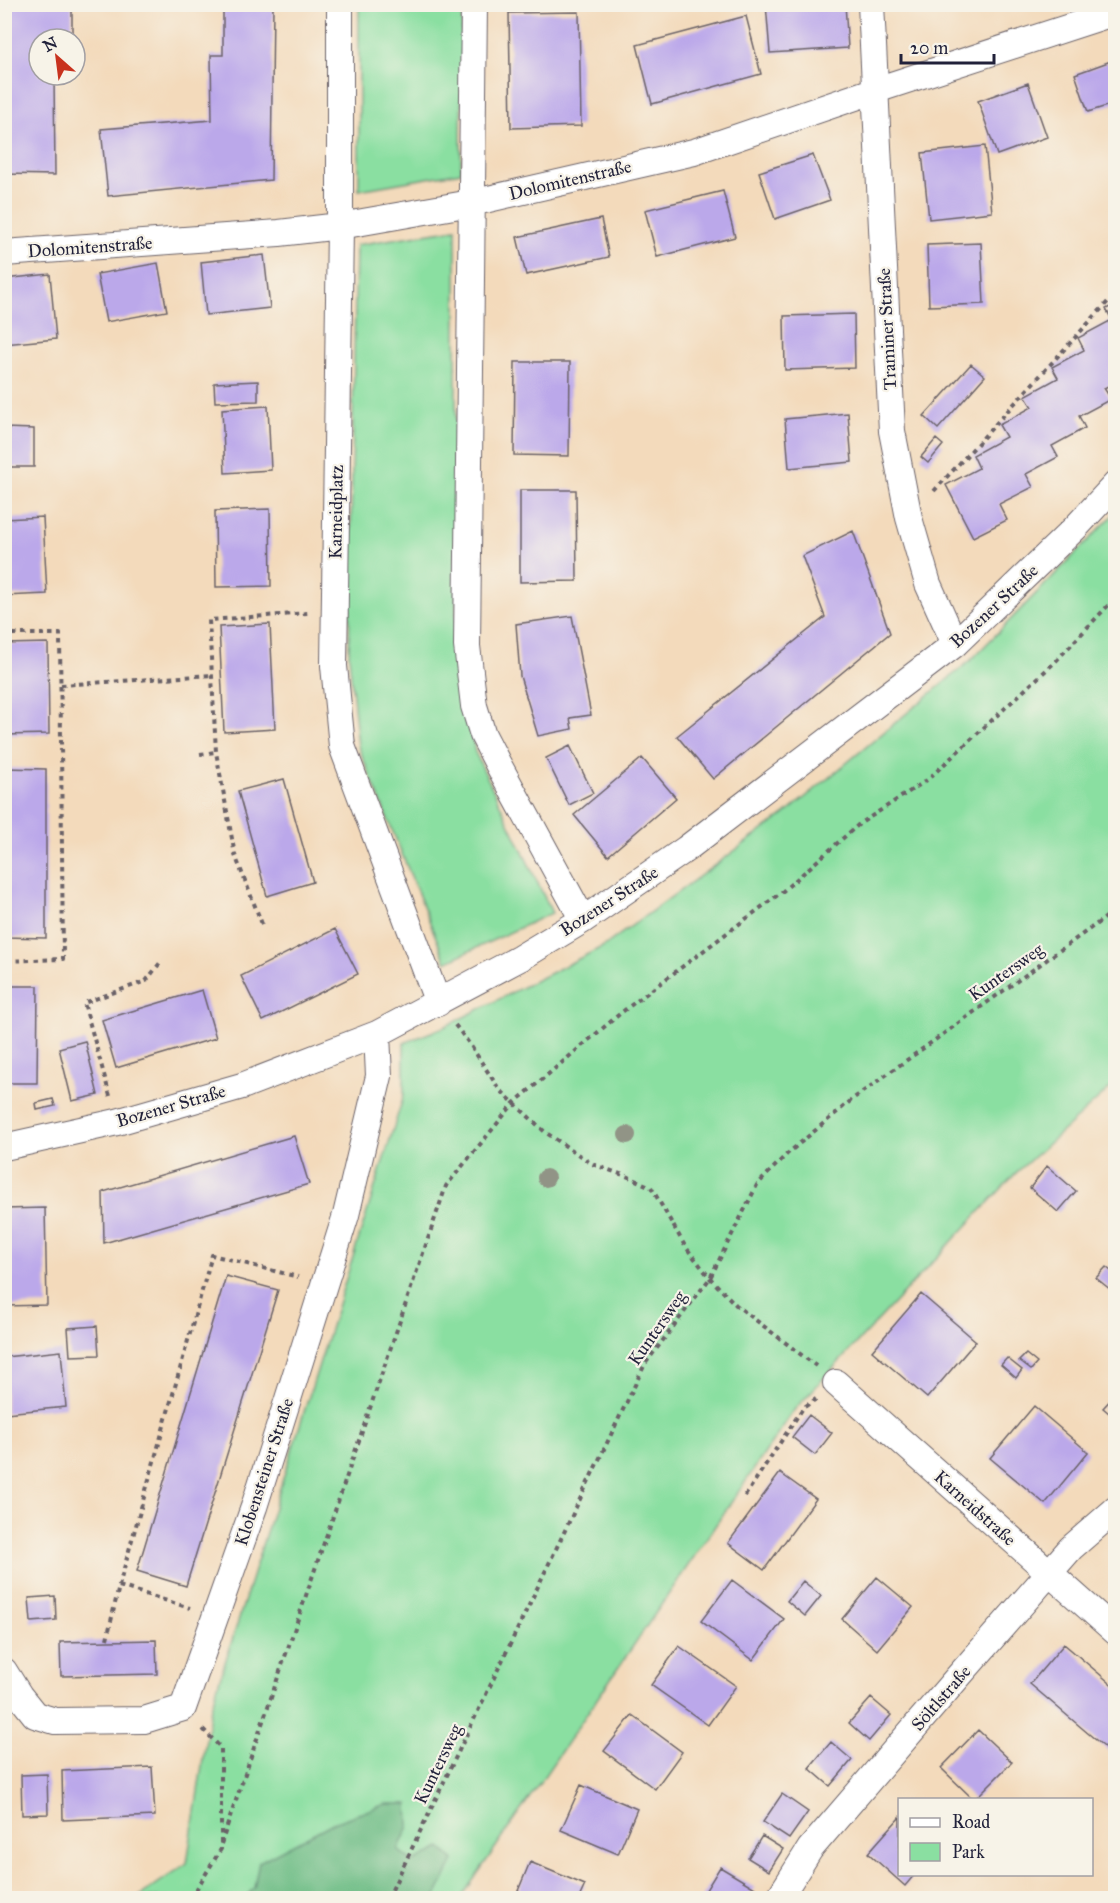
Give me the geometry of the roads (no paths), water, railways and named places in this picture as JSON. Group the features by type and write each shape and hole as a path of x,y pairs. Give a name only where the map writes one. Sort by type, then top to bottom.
{"street":[{"name":"Karneidplatz","path":"340,4 340,226 334,666 342,746 438,1003"},
{"path":"474,4 467,646 474,706 483,735 583,920"},
{"name":"Traminer Straße","path":"871,4 892,431 909,518 928,584 955,644"},
{"name":"Dolomitenstraße","path":"4,253 279,233 340,226 471,203 694,152 1116,12"},
{"name":"Bozener Straße","path":"4,1147 117,1122 242,1086 376,1034 520,958 583,920 687,849 955,644 1076,527 1116,484"},
{"name":"Klobensteiner Straße","path":"4,1671 35,1715 55,1721 144,1720 183,1708 254,1507 346,1215 379,1076 376,1034"},
{"name":"Karneidstraße","path":"836,1383 1048,1574 1116,1632"},
{"name":"Söltlstraße","path":"779,1899 810,1849 1071,1548 1116,1509"}]}
